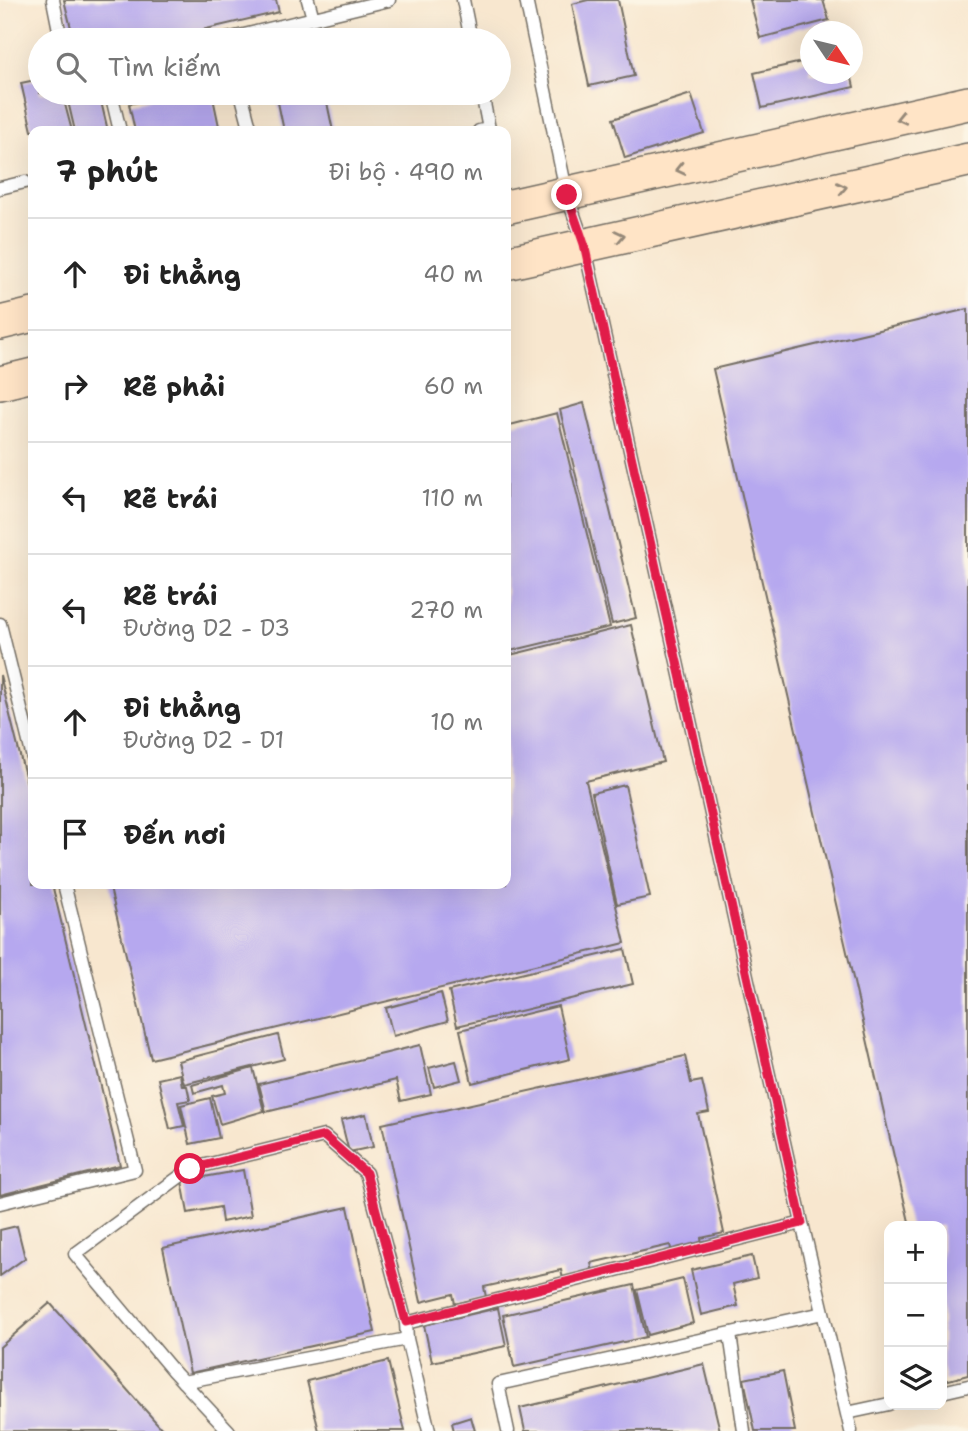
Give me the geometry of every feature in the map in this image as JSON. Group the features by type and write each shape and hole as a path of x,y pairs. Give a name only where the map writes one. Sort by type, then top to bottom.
{"street":[{"path":"511,206 968,103"},
{"path":"511,262 968,160"},
{"path":"0,323 28,316"},
{"path":"0,383 28,376"}],"lane":[{"path":"53,0 59,28"},
{"path":"308,0 313,18"},
{"path":"273,28 389,0"},
{"path":"463,0 469,28"},
{"path":"526,0 567,195 584,244 802,1223 851,1431"},
{"path":"114,105 119,126"},
{"path":"244,105 250,126"},
{"path":"484,105 488,126"},
{"path":"0,188 24,183"},
{"path":"0,624 28,738"},
{"path":"0,1203 135,1170 65,889"},
{"path":"229,1431 183,1382 75,1254 190,1169 324,1136 366,1173 406,1322 407,1339 429,1431"},
{"path":"406,1322 802,1223"},
{"path":"508,1431 498,1384 823,1313"},
{"path":"730,1334 744,1431"},
{"path":"183,1382 407,1339"},
{"path":"947,1391 968,1386"},
{"path":"847,1413 884,1405"}],"building":[{"path":"64,0 276,0 279,12 210,28 71,28"},
{"path":"588,0 618,0 634,76 589,86 572,4"},
{"path":"750,0 823,0 829,20 800,21 800,28 760,38"},
{"path":"800,62 800,84 853,84 854,87 762,108 754,73"},
{"path":"28,82 28,105 65,105 71,126 31,126 21,83"},
{"path":"691,94 704,133 625,158 613,119"},
{"path":"69,105 102,105 107,126 74,126"},
{"path":"129,105 215,105 219,126 134,126"},
{"path":"279,105 328,105 332,126 283,126"},
{"path":"968,309 968,1375 947,1380 947,1221 909,1221 713,369"},
{"path":"584,403 636,618 612,624 560,410"},
{"path":"557,413 610,627 511,651 511,425"},
{"path":"631,625 663,762 586,781 625,943 151,1059 110,889 511,889 511,655"},
{"path":"0,675 28,788 28,889 53,889 120,1165 0,1195"},
{"path":"625,785 650,897 617,904 592,793"},
{"path":"625,949 633,984 457,1026 449,991"},
{"path":"441,993 448,1021 393,1036 386,1008"},
{"path":"558,1006 570,1059 472,1083 460,1030"},
{"path":"278,1035 284,1059 184,1084 178,1061"},
{"path":"420,1045 431,1094 401,1101 396,1080 266,1112 259,1084"},
{"path":"685,1056 691,1083 702,1081 709,1112 698,1114 724,1233 701,1238 702,1245 672,1252 670,1245 591,1263 593,1272 563,1279 561,1270 484,1287 486,1297 455,1304 453,1294 421,1302 382,1124"},
{"path":"456,1061 461,1080 434,1087 429,1068"},
{"path":"253,1068 264,1111 220,1124 212,1096 225,1093 223,1085 194,1093 192,1085"},
{"path":"180,1074 182,1086 187,1086 190,1100 178,1102 184,1126 170,1129 158,1079"},
{"path":"210,1098 219,1138 190,1144 181,1105"},
{"path":"366,1114 373,1147 349,1152 341,1120"},
{"path":"243,1170 251,1216 222,1222 220,1207 188,1213 182,1181"},
{"path":"348,1207 375,1332 190,1373 163,1248"},
{"path":"17,1226 25,1258 0,1276 0,1230"},
{"path":"752,1256 757,1278 733,1284 738,1306 701,1315 691,1270"},
{"path":"683,1279 693,1323 648,1335 637,1290"},
{"path":"634,1285 646,1337 514,1367 503,1315"},
{"path":"50,1303 164,1431 0,1431 0,1347"},
{"path":"498,1308 506,1346 432,1362 424,1325"},
{"path":"388,1361 405,1431 319,1431 307,1381"},
{"path":"704,1364 720,1431 525,1431 520,1408"},
{"path":"783,1371 795,1431 755,1431 744,1379"},
{"path":"471,1417 475,1431 454,1431 452,1423"}],"route":[{"path":"190,1169 324,1136 366,1173 406,1322 802,1223 584,244 567,195"}]}
